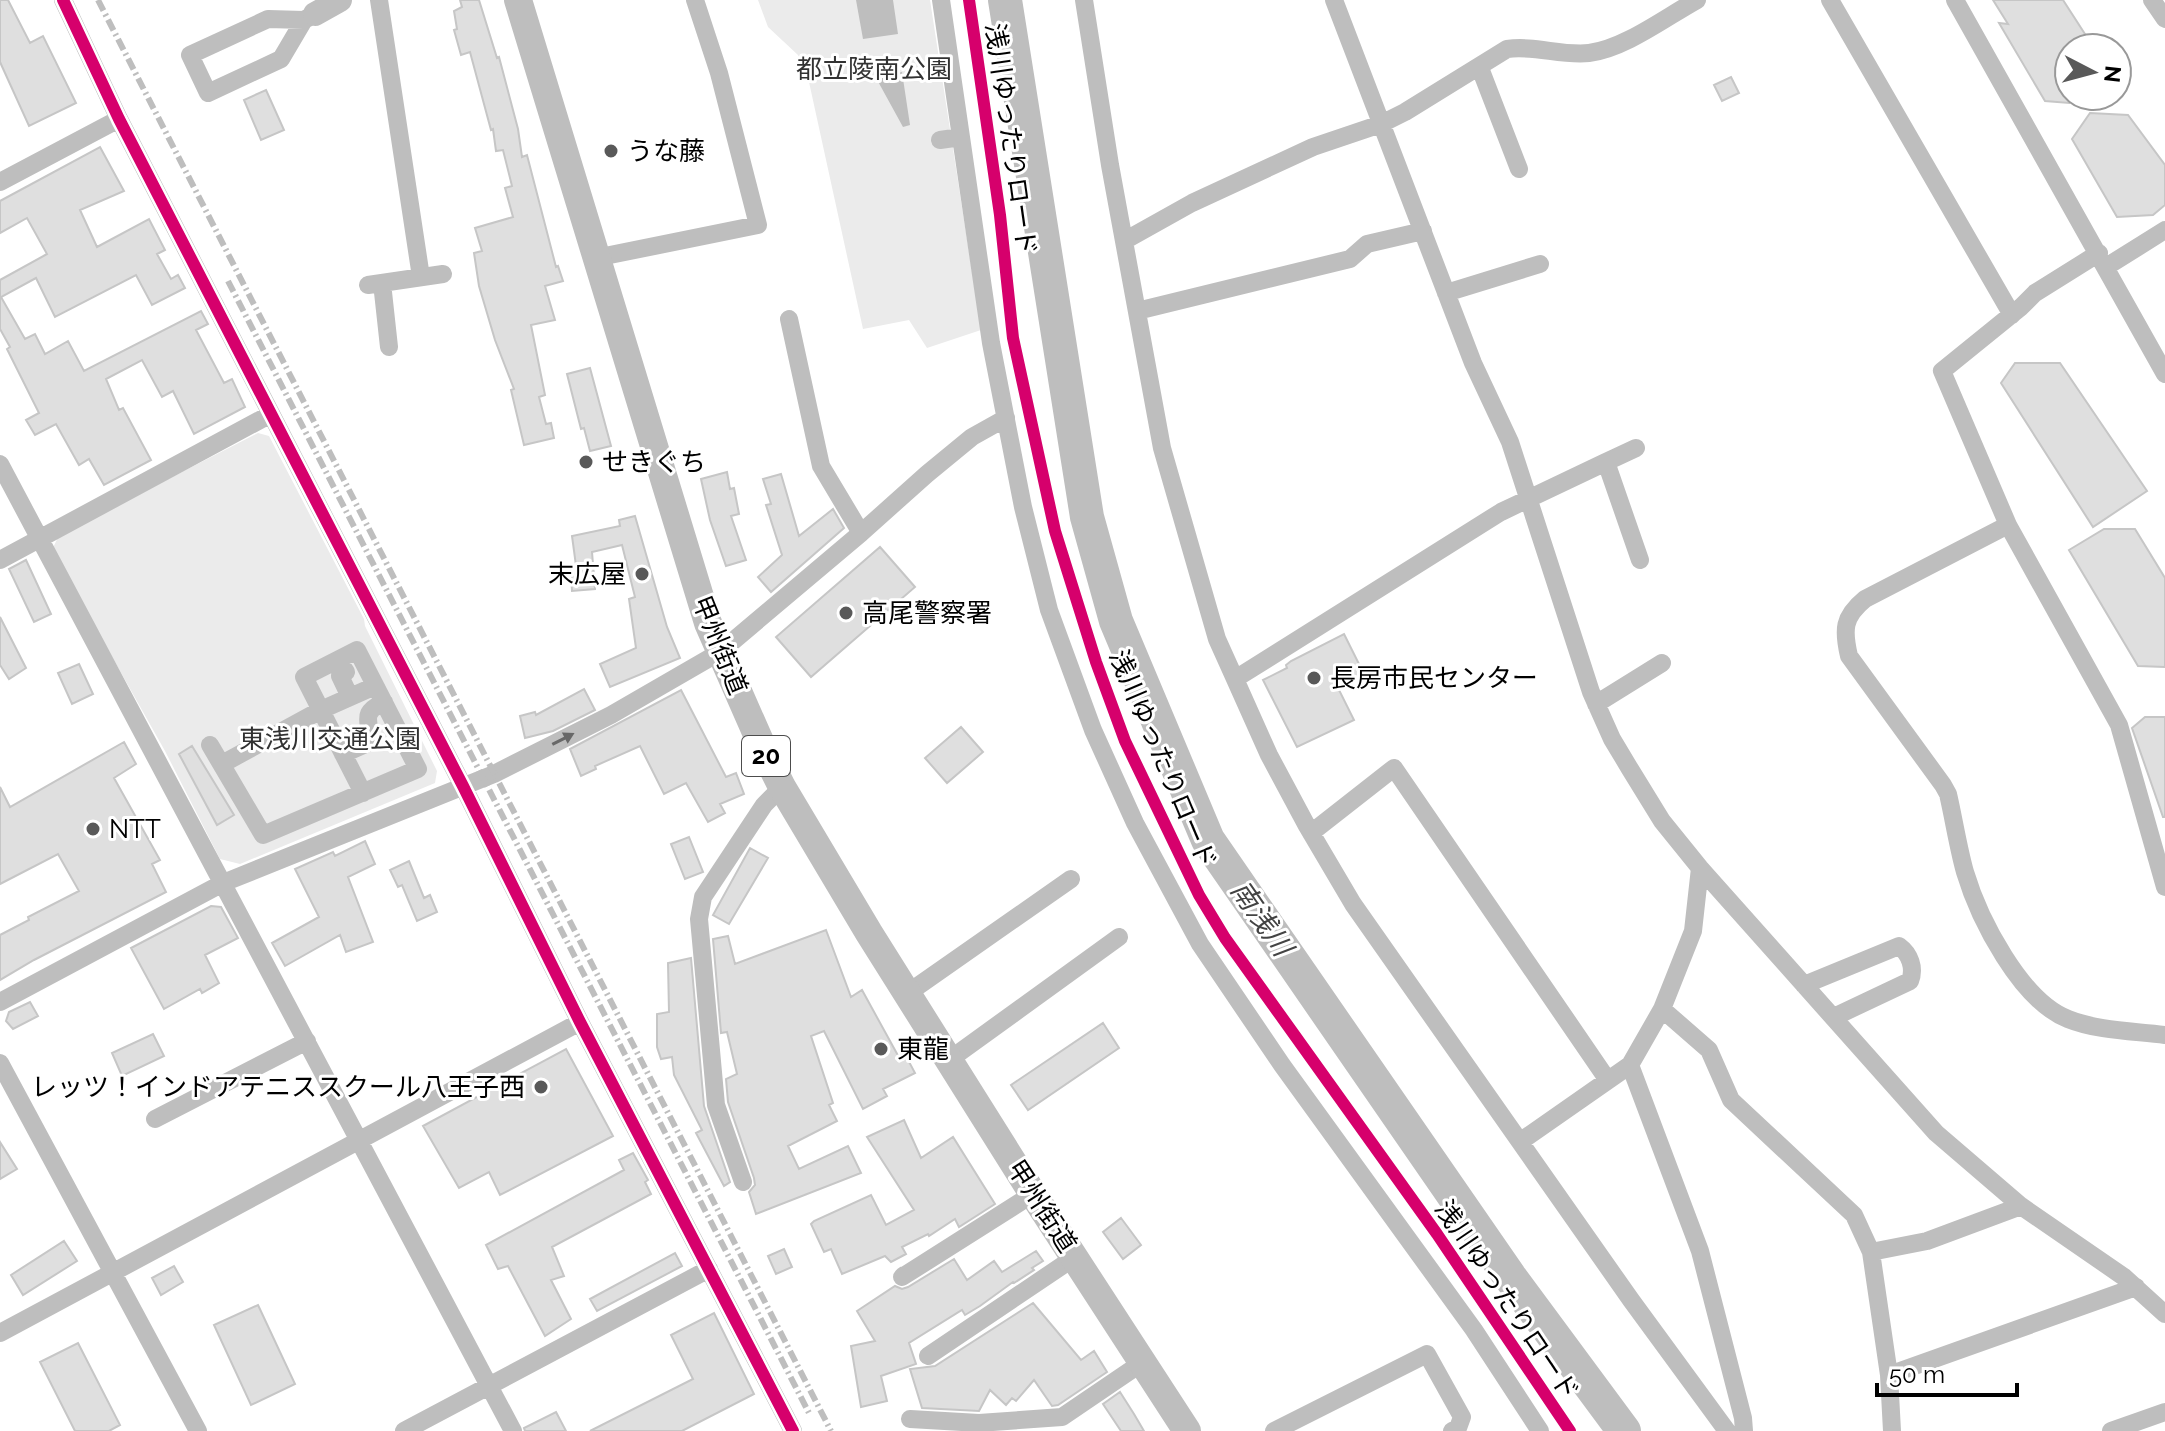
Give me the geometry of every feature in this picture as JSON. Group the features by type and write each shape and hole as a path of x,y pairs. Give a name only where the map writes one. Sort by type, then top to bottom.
{"highway":[{"name":"甲州街道","path":"518,0 708,623 782,787 1033,1194 1187,1431"}],"main road":[{"path":"310,17 340,0"}],"street":[{"path":"63,0 119,119 463,786 580,1022 793,1431"},
{"path":"379,0 421,277"},
{"path":"595,258 758,225 719,73 695,0"},
{"path":"941,0 991,343 1023,507 1049,610 1093,730 1157,865 1200,944 1474,1330 1540,1431"},
{"path":"1084,0 1162,448 1217,639 1269,755 1353,904 1631,1300 1727,1431"},
{"path":"1334,0 1473,363 1510,442 1596,704 1612,739 1662,821 1700,868 1936,1133 2021,1206 2136,1287 2165,1314"},
{"path":"1124,241 1180,209 1300,153 1337,137 1381,124 1480,68 1507,49 1525,46 1588,53 1611,48 1697,0"},
{"path":"1830,0 2012,315"},
{"path":"1955,0 2165,374"},
{"path":"2152,0 2165,19"},
{"path":"310,17 281,59 208,93 190,55 268,19 310,17"},
{"path":"1480,68 1519,169"},
{"path":"0,182 119,119"},
{"path":"940,140 961,137"},
{"path":"2165,230 2035,293 1942,371 2008,525 2119,725 2165,887"},
{"path":"1137,311 1350,259 1367,244 1423,231"},
{"path":"1446,293 1540,264"},
{"path":"389,347 375,284 443,274"},
{"path":"789,319 821,466 861,533"},
{"path":"0,560 271,414"},
{"path":"0,1002 223,883 494,774 611,715 720,652 972,437 1006,418"},
{"path":"1235,679 1529,496 1636,448"},
{"path":"1606,462 1640,560"},
{"path":"0,464 513,1431"},
{"path":"2008,525 1850,611 1844,635 1849,656 1948,794 1966,873 1978,908 2028,992 2068,1019 2105,1028 2165,1035"},
{"path":"263,835 363,793 418,769 357,650 304,677 363,793"},
{"path":"338,660 346,672 340,676 350,697"},
{"path":"1596,704 1662,663"},
{"path":"222,764 350,697 380,694"},
{"path":"343,754 370,742 367,716 380,694"},
{"path":"210,745 279,861"},
{"path":"1311,833 1394,768 1607,1079"},
{"path":"743,1182 716,1105 699,919 703,897 764,805 782,787"},
{"path":"1521,1141 1630,1065 1662,1009 1693,931 1700,868"},
{"path":"908,993 1071,879"},
{"path":"949,1060 1119,937"},
{"path":"1804,985 1899,946 1907,952 1913,972 1910,981 1834,1017"},
{"path":"1662,1009 1709,1050 1731,1100 1854,1215 1871,1252 1889,1375 1892,1431"},
{"path":"0,1333 580,1022"},
{"path":"155,1119 307,1041"},
{"path":"0,1063 198,1431"},
{"path":"1630,1065 1700,1251 1744,1431"},
{"path":"904,1275 902,1277 1033,1194"},
{"path":"1871,1252 1927,1241 2021,1206"},
{"path":"928,1356 1075,1257"},
{"path":"404,1431 709,1269"},
{"path":"1889,1375 2136,1287"},
{"path":"1274,1431 1427,1354 1462,1417 1458,1428 1452,1431"},
{"path":"910,1419 979,1423 1062,1417 1143,1362"},
{"path":"2111,1431 2165,1412"}],"green space":[{"name":"都立陵南公園","path":"758,0 930,0 981,330 927,348 909,320 863,329 809,82 798,55 768,27"},
{"name":"東浅川交通公園","path":"258,433 269,436 364,619 437,771 435,783 240,864 220,859 165,751 52,550 59,535"}],"shaded area":[{"path":"856,0 893,0 898,34 863,39"},
{"path":"902,72 910,125 903,127 875,76"}],"building":[{"path":"0,0 8,0 30,43 43,36 76,103 29,126 0,62"},
{"path":"460,0 479,0 499,57 522,157 527,155 556,267 563,281 545,286 555,320 531,325 545,395 539,397 546,424 551,423 554,438 524,445 511,390 514,389 479,286 474,253 482,251 475,228 513,217 505,188 512,186 503,150 496,151 493,129 470,52 461,55 454,30 457,29 454,11 462,7"},
{"path":"1993,0 2063,0 2084,32 2053,32 2053,102 2045,101 1999,23 2008,24"},
{"path":"1731,77 1739,93 1722,101 1714,85"},
{"path":"266,90 284,130 261,140 244,100"},
{"path":"2090,113 2128,115 2165,165 2165,205 2153,215 2117,217 2072,139"},
{"path":"100,147 124,191 80,210 97,247 149,219 165,250 157,254 171,279 178,275 185,288 152,305 136,275 55,317 36,278 1,297 25,339 35,334 45,354 68,341 84,371 201,311 208,324 196,330 224,383 232,379 245,407 194,434 173,391 162,397 142,360 106,379 119,410 123,408 151,460 104,485 89,459 79,465 56,424 35,435 26,420 39,413 0,329 0,280 47,254 27,218 0,233 0,201"},
{"path":"2015,363 2060,363 2147,491 2093,527 2001,383"},
{"path":"590,368 611,446 590,451 567,374"},
{"path":"727,472 739,514 731,516 746,560 726,566 710,520 701,479"},
{"path":"781,474 799,536 833,509 844,528 771,592 758,577 782,555 766,505 771,504 763,479"},
{"path":"635,516 667,627 680,658 610,687 600,664 636,648 629,599 635,597 622,545 592,552 595,589 572,591 571,574 577,573 572,536 620,526 619,520"},
{"path":"2104,529 2135,529 2165,578 2165,667 2138,666 2069,550"},
{"path":"880,547 915,587 811,677 776,637"},
{"path":"26,560 51,614 34,622 9,569"},
{"path":"0,617 26,668 9,679 0,665"},
{"name":"長房市民センター","path":"1344,634 1365,676 1339,690 1354,720 1297,747 1263,680 1287,668 1291,661"},
{"path":"79,664 93,694 72,704 58,673"},
{"path":"584,689 595,710 553,731 525,738 520,716 535,712 536,715"},
{"path":"681,690 726,777 736,773 744,794 720,804 725,813 708,822 686,783 664,794 640,746 595,766 596,769 581,776 570,749"},
{"path":"2145,717 2165,717 2165,817 2132,728"},
{"path":"961,727 983,752 947,783 925,758"},
{"name":"NTT","path":"124,742 136,764 114,778 160,860 152,864 166,892 0,980 0,935 79,891 58,854 0,884 0,787 10,807"},
{"path":"192,746 234,815 217,825 179,754"},
{"path":"689,837 703,872 685,879 671,844"},
{"path":"365,841 375,864 348,877 373,942 346,952 340,935 285,966 272,943 319,917 295,869 333,852 335,856"},
{"path":"750,848 768,858 729,924 713,915"},
{"path":"409,861 424,898 430,895 437,912 417,921 402,885 398,887 390,870"},
{"path":"211,906 221,907 238,938 205,955 219,983 202,993 200,989 164,1009 131,948"},
{"path":"826,930 851,997 862,990 901,1061 907,1058 915,1073 883,1089 887,1096 863,1109 824,1031 811,1036 833,1103 829,1105 837,1121 788,1146 799,1169 848,1146 861,1173 756,1214 749,1192 755,1185 754,1178 728,1102 726,1079 737,1074 727,1032 721,1033 713,939 728,936 735,964"},
{"path":"691,958 704,1106 730,1182 724,1186 696,1133 702,1130 674,1075 672,1057 661,1059 657,1047 657,1014 669,1012 668,963"},
{"path":"30,1002 38,1016 13,1029 6,1021 9,1012"},
{"path":"1103,1023 1119,1048 1028,1110 1011,1085"},
{"path":"153,1034 164,1056 122,1076 112,1053"},
{"name":"レッツ！インドアテニススクール八王子西","path":"566,1049 613,1136 500,1195 489,1172 459,1188 423,1126"},
{"path":"904,1120 921,1158 953,1137 995,1204 959,1227 955,1219 929,1236 902,1247 906,1254 891,1262 885,1256 842,1274 831,1249 824,1252 811,1224 871,1195 886,1225 914,1210 867,1137"},
{"path":"0,1142 17,1169 0,1179"},
{"path":"633,1153 648,1180 645,1182 651,1194 552,1247 564,1276 551,1280 571,1319 545,1336 508,1266 498,1269 486,1245 624,1170 619,1160"},
{"path":"1121,1218 1141,1245 1123,1259 1103,1232"},
{"path":"64,1241 77,1261 23,1295 11,1275"},
{"path":"784,1249 792,1267 776,1274 768,1256"},
{"path":"1036,1251 1043,1261 1032,1268 1034,1270 965,1315 962,1310 909,1343 916,1364 881,1376 887,1401 861,1407 851,1346 875,1341 857,1311 895,1286 902,1289 908,1287 954,1259 967,1280 994,1261 1002,1272"},
{"path":"675,1253 682,1266 597,1311 590,1299"},
{"path":"174,1266 183,1282 161,1295 152,1278"},
{"path":"1033,1303 1081,1360 1094,1351 1107,1372 1058,1405 1052,1406 1034,1380 1016,1401 1012,1398 1006,1405 990,1390 979,1411 922,1408 910,1369 935,1366"},
{"path":"258,1305 295,1384 251,1405 214,1325"},
{"path":"714,1313 754,1394 682,1431 590,1431 693,1379 671,1335"},
{"path":"78,1343 120,1425 109,1431 75,1431 40,1362"},
{"path":"1120,1392 1144,1431 1121,1431 1103,1404"},
{"path":"556,1412 566,1431 525,1431 524,1428"}],"waterway":[{"name":"南浅川","path":"1005,0 1087,517 1116,621 1208,840 1510,1277 1624,1431"}],"railway":[{"path":"98,0 831,1431"},
{"path":"228,281 809,1413"}],"cycle path":[{"path":"63,0 119,119 463,786 580,1022 793,1431"},
{"name":"浅川ゆったりロード","path":"969,0 1000,215 1013,338 1055,531 1096,662 1125,741 1199,895 1225,938 1437,1234 1570,1431"}],"place":[{"name":"うな藤","path":"611,151"},
{"name":"せきぐち","path":"586,462"},
{"name":"末広屋","path":"642,574"},
{"name":"高尾警察署","path":"846,613"},
{"name":"長房市民センター","path":"1314,678"},
{"name":"NTT","path":"93,829"},
{"name":"東龍","path":"881,1049"},
{"name":"レッツ！インドアテニススクール八王子西","path":"541,1087"}]}
